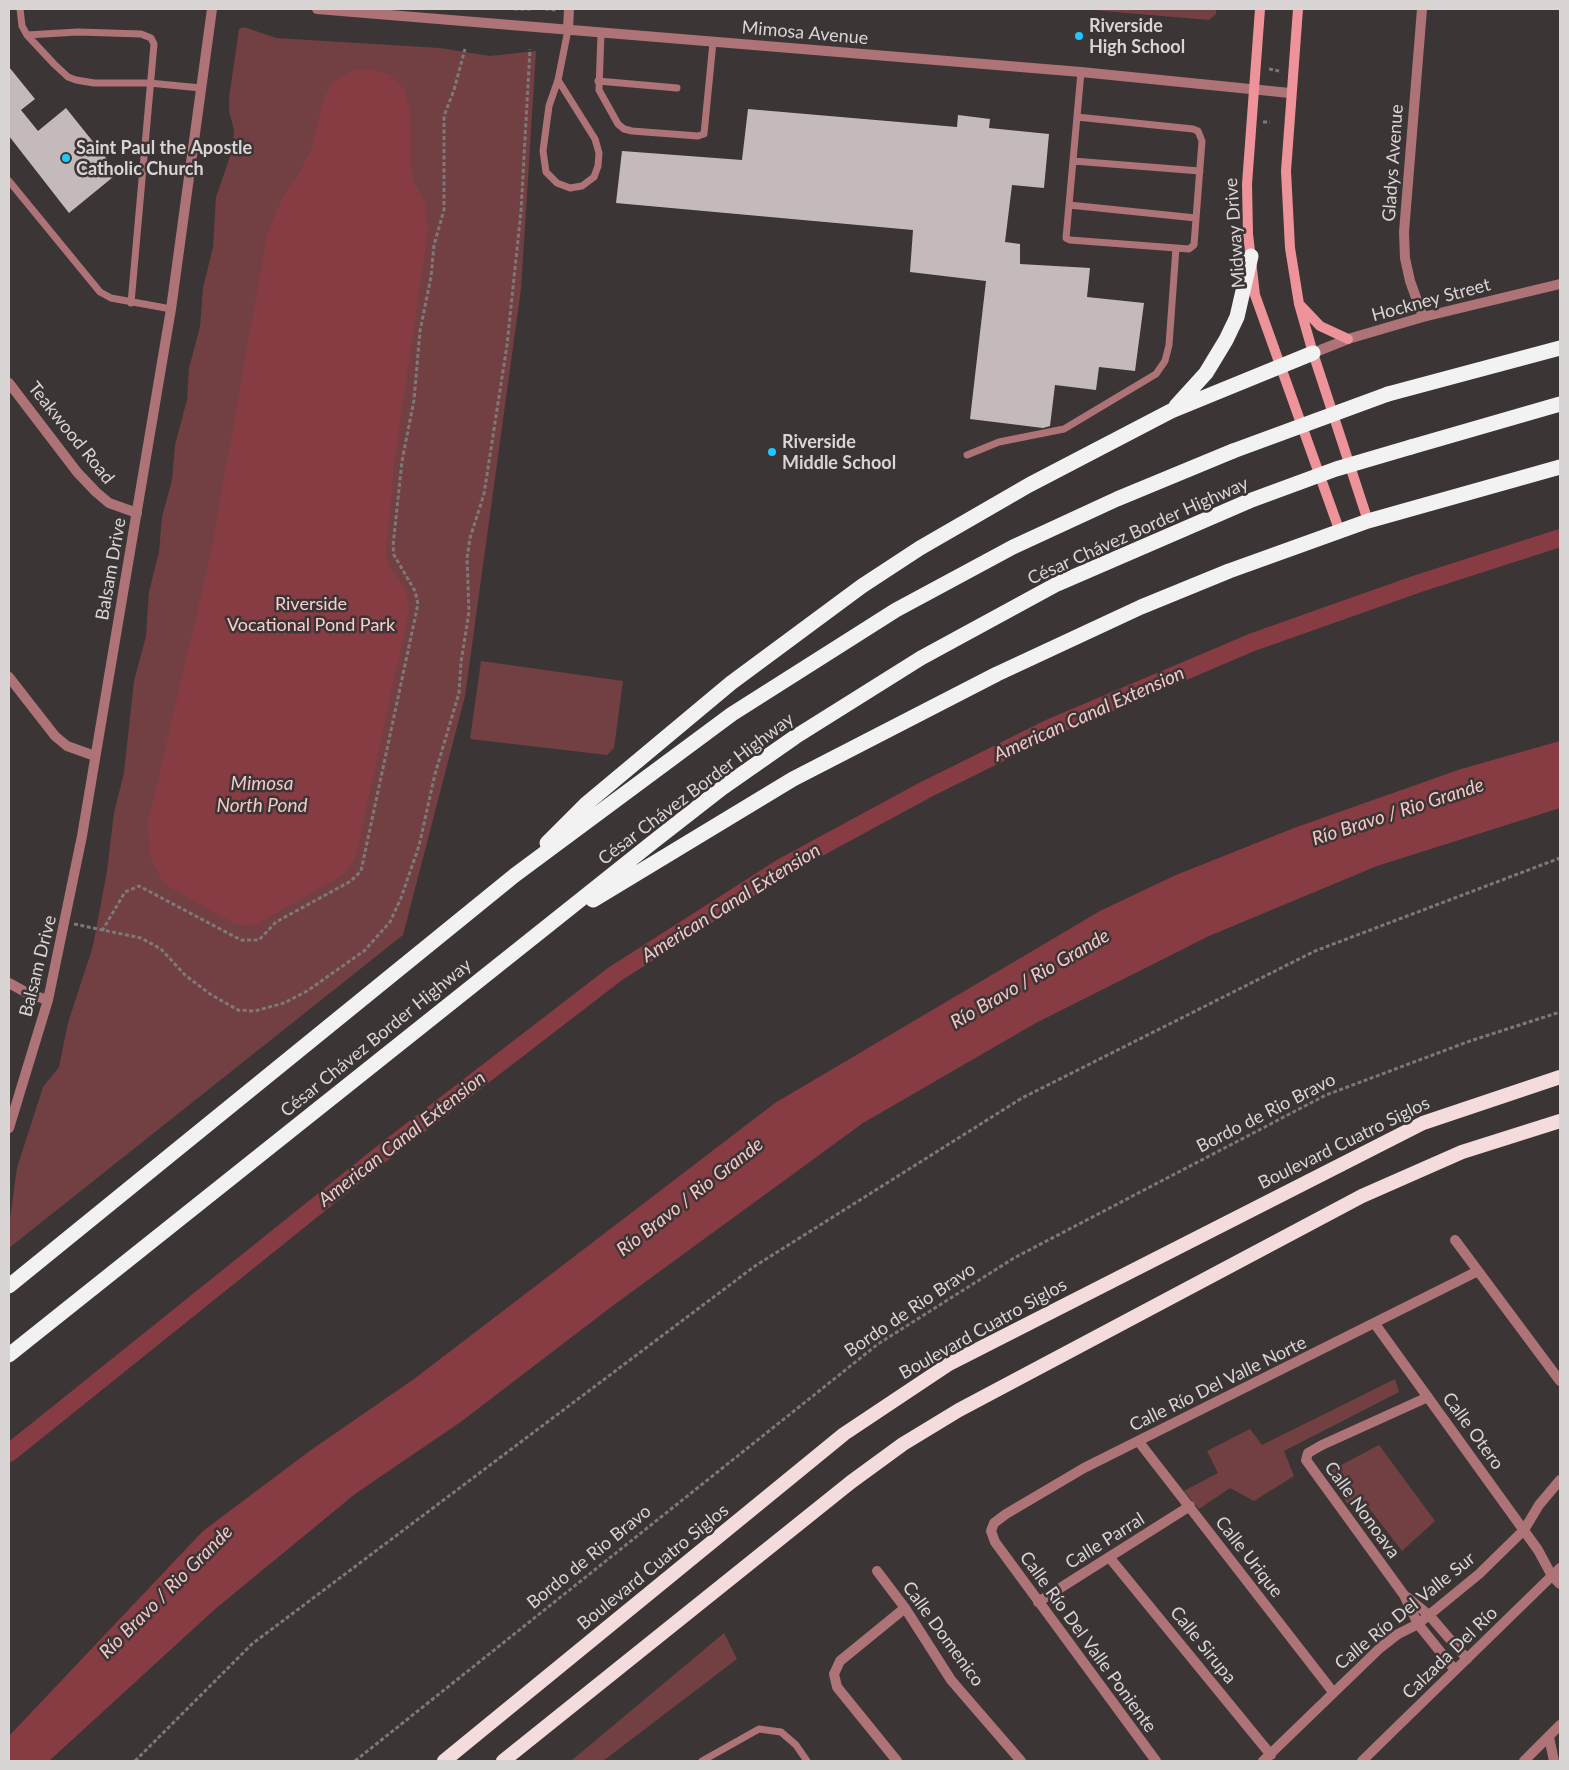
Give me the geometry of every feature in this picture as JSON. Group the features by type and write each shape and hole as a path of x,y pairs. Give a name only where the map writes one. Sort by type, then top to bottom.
{"highway":[{"path":"1171,411 1206,373 1226,340 1237,317 1251,256"},
{"name":"César Chávez Border Highway","path":"9,1286 515,875 732,714 896,610 1013,547 1117,499 1233,451 1388,394 1560,348"},
{"path":"515,875 586,804 731,684 862,586 920,548 1029,485 1171,411 1279,366 1313,354"},
{"name":"César Chávez Border Highway","path":"9,1355 528,940 722,788 795,737 904,668 1057,584 1249,501 1336,469 1560,404"},
{"path":"528,940 770,793 882,732 997,674 1141,607 1230,571 1368,521 1560,467"},
{"name":"Boulevard Cuatro Siglos","path":"444,1761 844,1434 949,1364 1310,1178 1423,1123 1560,1078"},
{"path":"504,1761 851,1482 902,1444 960,1410 1362,1196 1462,1152 1560,1121"}],"main road":[{"name":"Midway Drive","path":"1260,9 1247,184 1255,295 1340,532"},
{"path":"1298,9 1290,93 1286,171 1290,248 1299,304 1313,354 1368,521"},
{"path":"1299,304 1320,326 1348,339"}],"street":[{"name":"Balsam Drive","path":"9,1128 48,1000 65,923 171,309 212,9"},
{"name":"Mimosa Avenue","path":"317,9 601,34 1081,72 1290,93"},
{"path":"568,30 569,9"},
{"name":"Gladys Avenue","path":"1422,9 1404,232 1405,258 1410,281 1423,316"},
{"name":"Hockney Street","path":"1313,354 1348,339 1423,316 1560,284"},
{"name":"Teakwood Road","path":"9,383 77,472 96,492 108,503 137,514"},
{"path":"9,677 55,736 67,746 95,756"},
{"path":"9,983 29,994 48,1000"},
{"path":"1455,1240 1560,1381"},
{"name":"Calle Río Del Valle Norte","path":"995,1542 991,1531 992,1527 1006,1514 1084,1468 1478,1271"},
{"name":"Calle Otero","path":"1375,1324 1543,1557 1558,1570 1560,1584"},
{"name":"Calle Nonoava","path":"1428,1398 1322,1445 1308,1453 1306,1460 1404,1595 1418,1624 1455,1670"},
{"name":"Calle Urique","path":"1138,1442 1190,1506 1333,1692"},
{"name":"Calle Río Del Valle Sur","path":"1267,1758 1380,1648 1398,1634 1418,1624 1479,1574 1524,1530 1540,1505 1560,1480"},
{"name":"Calle Parral","path":"1038,1602 1190,1506"},
{"name":"Calle Río Del Valle Poniente","path":"995,1542 1156,1761"},
{"name":"Calle Sirupa","path":"1110,1557 1267,1758"},
{"name":"Calzada Del Río","path":"1362,1761 1558,1570"},
{"name":"Calle Domenico","path":"876,1571 905,1608 951,1680 1021,1761"},
{"name":"Calle Nonoava","path":"1404,1595 1429,1615 1467,1659"},
{"path":"897,1761 837,1687 834,1674 840,1661 905,1608"},
{"path":"1524,1761 1560,1725"},
{"path":"1548,1737 1554,1761"}],"lane":[{"path":"20,9 22,26 27,36 68,77 94,83 150,83 202,88"},
{"path":"558,80 595,139 599,153 598,166 594,177 582,186 570,188 557,184 546,172 543,151 549,106 558,80 568,30"},
{"path":"27,36 78,32 141,34 151,38 154,44 131,303"},
{"path":"601,34 599,90 618,124 624,129 698,136 704,134 706,130 713,42"},
{"path":"1077,117 1193,128 1201,135 1194,245 1188,249 1070,240 1066,235 1081,72"},
{"path":"598,81 677,88"},
{"path":"1073,161 1200,171"},
{"path":"9,181 100,292 111,298 131,303 171,309"},
{"path":"1069,206 1196,218"},
{"path":"967,455 999,442 1064,429 1099,410 1161,369 1169,345 1176,248"},
{"path":"702,1761 759,1729 781,1732 796,1745 807,1761"}],"path":[{"path":"514,9 531,9"},
{"path":"102,931 125,892 138,886 242,940 260,940 276,922 351,881 361,871 418,604 416,591 394,555 393,546 402,461 414,400 420,331 431,277 434,245 444,210 444,116 454,90 465,49"},
{"path":"65,923 142,938 161,949 185,974 210,994 238,1010 255,1011 284,1003 306,991 364,951 390,922 401,898 419,846 435,774 459,693 461,662 469,612 467,558 470,538 484,494 507,344 521,211 530,49"},
{"path":"1269,69 1279,71"},
{"path":"135,1761 252,1644 755,1266 1031,1093 1315,950 1560,858"},
{"name":"Bordo de Rio Bravo","path":"355,1761 878,1344 1014,1258 1326,1095 1470,1041 1560,1012"}],"green space":[{"path":"1081,9 1216,9 1216,14 1209,20"},
{"name":"Riverside Vocational Pond Park","path":"244,27 276,38 440,48 490,56 536,51 521,289 465,696 403,935 9,1248 9,1227 17,1168 43,1087 59,1067 68,1023 93,946 107,871 114,813 124,773 134,681 146,636 149,592 159,552 162,517 172,480 175,445 187,400 189,368 200,327 203,288 213,247 216,197 233,148 234,130 229,111 229,98 239,29"},
{"path":"481,661 623,681 614,748 607,755 470,739"},
{"path":"1395,1379 1399,1392 1284,1451 1294,1476 1254,1501 1230,1488 1199,1509 1184,1491 1218,1473 1207,1451 1250,1429 1262,1445"},
{"path":"1379,1445 1435,1521 1402,1551 1362,1499 1348,1505 1328,1472"},
{"path":"724,1633 737,1659 603,1761 571,1761"}],"water":[{"name":"Mimosa North Pond","path":"368,69 389,74 405,90 411,117 411,168 414,183 425,202 428,230 395,456 386,549 388,564 407,594 408,615 356,855 346,873 257,924 246,926 234,923 164,884 150,856 148,823 211,552 267,235 282,199 299,174 312,148 324,98 333,83 351,71"},
{"name":"Río Bravo / Rio Grande","path":"1560,741 1560,808 1377,866 1209,936 1034,1024 863,1123 611,1307 462,1421 355,1494 214,1610 49,1761 9,1761 9,1736 203,1531 311,1450 414,1379 775,1103 1100,911 1176,875 1294,828 1461,769"}],"building":[{"name":"Saint Paul the Apostle Catholic Church","path":"9,67 35,99 21,110 38,131 66,108 118,173 69,213 9,136"},
{"path":"748,109 957,127 958,115 990,119 989,128 1049,134 1044,188 1012,185 1005,242 1020,244 1020,264 1090,268 1087,297 1144,303 1135,371 1099,367 1096,390 1055,385 1050,426 1043,428 970,419 986,281 910,272 913,230 616,203 622,151 742,160"}],"waterway":[{"name":"American Canal Extension","path":"9,1453 389,1148 615,974 781,868 925,790 1050,728 1253,642 1417,584 1560,538"}],"place":[{"name":"Riverside High School","path":"1079,36"},
{"name":"Saint Paul the Apostle Catholic Church","path":"66,158"},
{"name":"Riverside Middle School","path":"772,452"}]}
